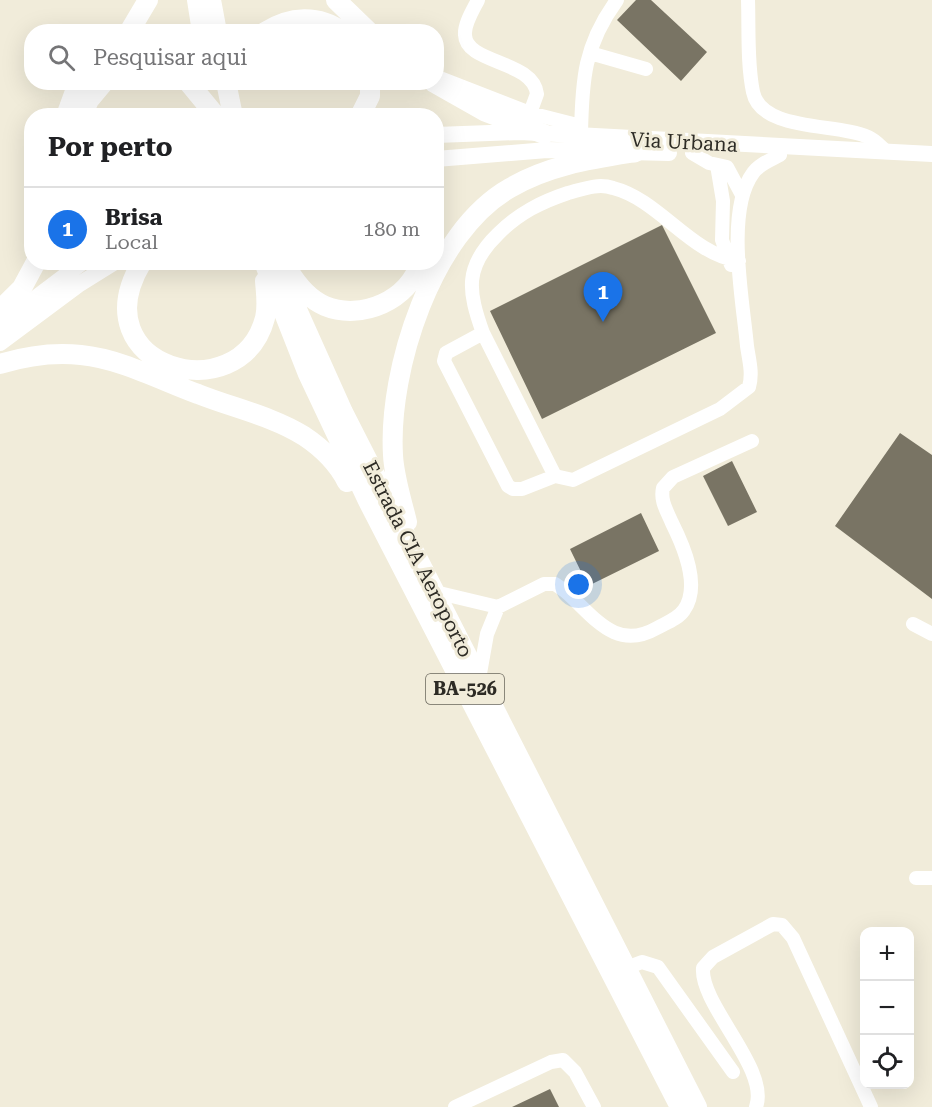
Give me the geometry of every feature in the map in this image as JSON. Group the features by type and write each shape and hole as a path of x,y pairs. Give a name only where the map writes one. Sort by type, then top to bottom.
{"highway":[{"path":"134,24 148,0"},
{"path":"197,0 201,24"},
{"path":"211,0 216,24"},
{"path":"336,0 361,24"},
{"path":"279,24 297,19 331,24"},
{"path":"444,88 486,112 544,134"},
{"path":"69,108 77,90"},
{"path":"86,108 97,90"},
{"path":"197,90 218,108"},
{"path":"214,90 222,108"},
{"path":"224,108 225,90"},
{"path":"226,108 232,90"},
{"path":"364,108 369,90"},
{"path":"444,262 455,240 474,215 492,199 522,181 558,166 636,152"},
{"path":"0,310 22,288 32,270"},
{"path":"138,270 127,302 128,316 137,340 159,362 181,370 205,371 234,360 254,340 265,318 272,270"},
{"name":"Estrada CIA Aeroporto","path":"275,270 308,375 368,501 680,1107"},
{"name":"Estrada CIA Aeroporto","path":"277,270 343,412 697,1107"},
{"path":"281,270 314,299 335,309 350,311 376,307 395,297 413,278 416,270"},
{"path":"414,551 393,459 397,381 421,307 440,270"},
{"path":"0,364 20,358 63,354 105,360 285,426 316,445 340,467 472,716 496,749"}],"main road":[{"name":"Via Urbana","path":"444,134 474,132 544,134 581,131 886,152 932,153"},
{"name":"Via Urbana","path":"444,158 547,150 780,155 932,162"},
{"path":"0,325 72,270"},
{"path":"0,343 78,285 102,270"}],"lane":[{"path":"478,0 465,29 466,41 478,53 517,70 531,81 537,94 530,113"},
{"path":"444,79 581,131 581,94 590,53 600,28 617,0"},
{"path":"747,0 753,93 761,109 768,114 794,122 867,136 886,152"},
{"path":"590,53 646,69"},
{"path":"692,153 730,171 742,195"},
{"path":"733,260 742,195 752,174 780,155"},
{"path":"483,333 444,356 444,362 466,407 513,489 522,489 555,476 573,480 720,409 744,392 751,380 738,280 733,260 722,240 723,201 717,165"},
{"path":"555,476 483,333 471,300 472,276 476,259 485,247 513,220 548,200 590,187 612,187 641,202 710,251 733,260"},
{"path":"435,591 498,607 549,583 565,591 619,636 629,638 644,635 678,616 690,597 689,570 682,543 663,503 663,488 678,474 752,441"},
{"path":"479,679 487,634 498,607"},
{"path":"913,624 932,634"},
{"path":"916,878 932,878"},
{"path":"756,1107 758,1090 743,1054 706,985 703,968 713,957 773,924 782,925 793,938 871,1107"},
{"path":"626,968 642,962 658,968 733,1072"},
{"path":"455,1107 540,1066 563,1060 575,1072 594,1107"}],"building":[{"path":"636,0 651,0 707,52 681,81 617,20"},
{"path":"662,225 716,333 542,419 490,311"},
{"path":"900,433 932,455 932,599 835,526"},
{"path":"732,461 757,512 728,526 703,476"},
{"path":"641,513 659,551 588,586 570,549"},
{"path":"550,1089 559,1107 512,1107"}],"place":[{"name":"Brisa","path":"603,322"}]}
